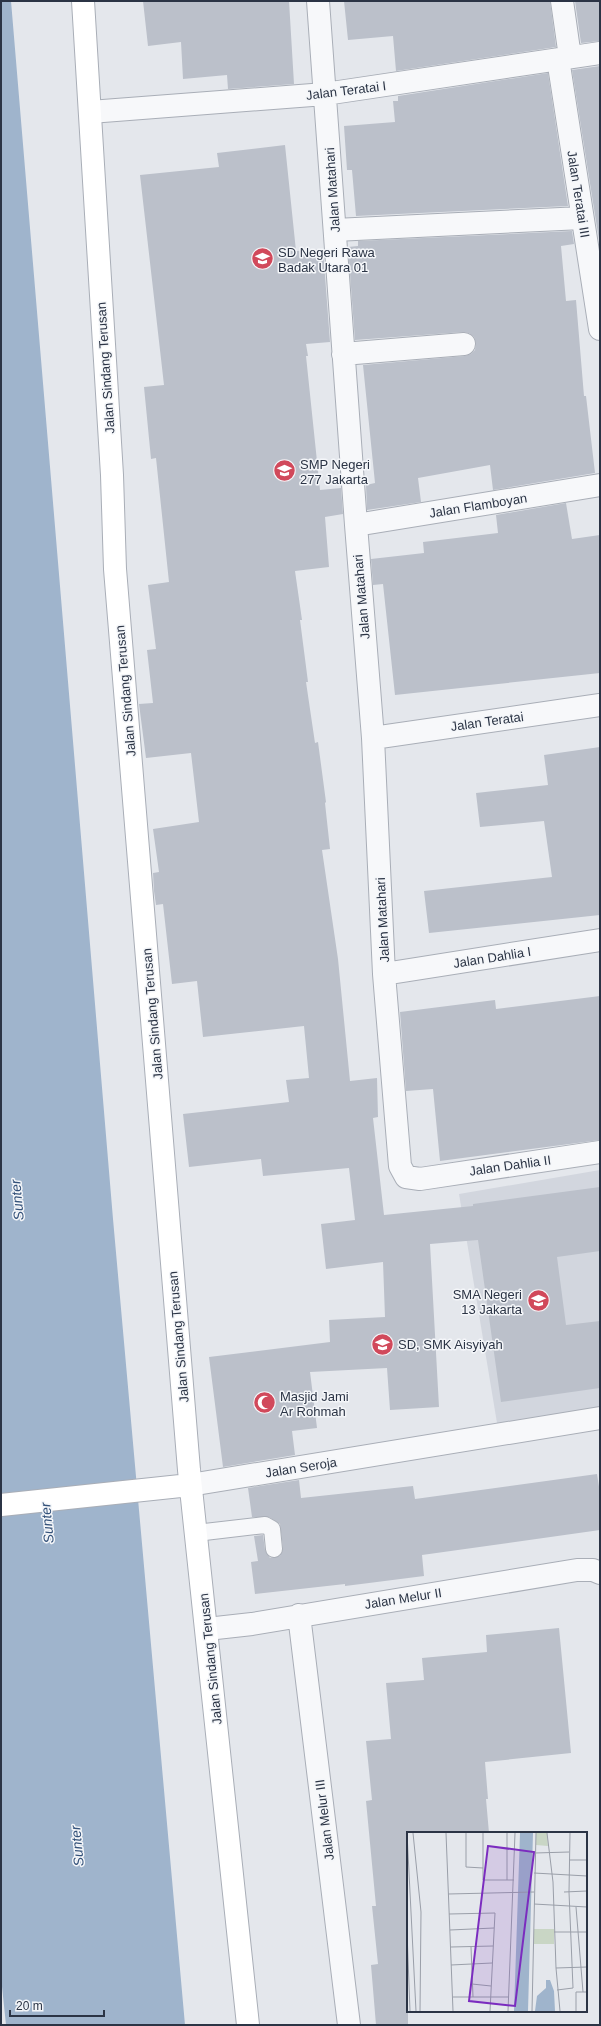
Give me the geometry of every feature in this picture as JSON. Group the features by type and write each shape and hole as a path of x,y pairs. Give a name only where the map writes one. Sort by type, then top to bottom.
{"street":[{"name":"Jalan Sindang Terusan","path":"83,1 112,474 115,568 190,1485 248,2025"},
{"name":"Jalan Matahari","path":"318,1 343,354 373,738 384,974 400,1166 406,1177 420,1179"},
{"name":"Jalan Teratai III","path":"562,1 564,58 582,218 600,329"},
{"name":"Jalan Teratai I","path":"90,112 324,94 600,53"},
{"path":"335,230 582,218"},
{"path":"343,354 464,344"},
{"name":"Jalan Flamboyan","path":"356,526 600,485"},
{"name":"Jalan Teratai","path":"373,738 600,705"},
{"name":"Jalan Dahlia I","path":"384,974 600,940"},
{"name":"Jalan Dahlia II","path":"420,1179 600,1152"},
{"name":"Jalan Seroja","path":"1,1505 190,1485 600,1418"},
{"name":"Jalan Melur II","path":"206,1629 252,1624 577,1570 594,1570 600,1573"},
{"name":"Jalan Melur III","path":"299,1615 349,2025"}],"lane":[{"path":"196,1533 265,1525 272,1528 274,1549"}],"shaded area":[{"name":"SMA Negeri 13 Jakarta","path":"600,1170 600,1408 497,1423 459,1194"}],"water":[{"name":"Sunter","path":"1,1 11,1 113,1219 185,2025 6,2025 1,1977"}],"building":[{"path":"143,1 289,1 294,84 228,89 227,75 183,79 181,42 148,46"},
{"path":"344,1 550,1 556,47 396,71 393,36 348,40"},
{"path":"575,1 600,1 600,41 581,43"},
{"path":"600,66 600,240 599,240 572,70"},
{"path":"548,73 568,206 356,216 352,170 347,170 344,126 395,122 393,101 398,101 398,96"},
{"path":"285,145 296,251 323,249 330,342 306,344 308,356 306,356 320,490 341,488 343,514 325,517 329,567 295,571 302,620 300,620 308,682 306,682 315,743 318,742 326,802 330,849 322,850 338,959 350,1081 377,1078 378,1117 373,1118 384,1215 473,1206 473,1204 600,1187 600,1251 557,1257 566,1325 600,1321 600,1388 501,1402 478,1240 430,1244 439,1407 390,1410 387,1368 310,1372 317,1428 292,1431 295,1455 223,1467 209,1357 330,1342 329,1320 385,1317 383,1262 326,1269 321,1224 355,1220 349,1168 263,1176 261,1159 189,1167 183,1114 289,1102 286,1080 309,1078 304,1026 203,1037 197,981 172,984 163,904 156,905 154,891 153,873 159,872 153,829 199,822 191,753 146,758 139,704 153,703 147,650 156,649 148,585 169,582 156,458 151,459 144,387 164,385 140,175 219,167 217,153"},
{"path":"572,231 574,244 561,246 566,301 576,300 584,396 586,396 595,473 493,490 490,465 418,478 421,502 367,510 366,485 375,483 363,365 465,356 471,354 475,350 476,343 474,337 469,333 463,332 355,340 348,247 358,246 358,241"},
{"path":"566,503 572,539 600,535 600,673 395,695 383,584 373,585 371,559 424,553 423,542 498,533 496,515"},
{"path":"600,747 600,915 429,933 424,891 552,877 544,821 480,827 476,793 548,785 544,755"},
{"path":"600,996 600,1140 440,1161 433,1089 406,1091 400,1012 495,1000 496,1009"},
{"path":"597,1474 600,1493 600,1530 422,1555 424,1576 345,1586 345,1584 255,1594 251,1562 258,1561 254,1536 263,1535 265,1550 270,1558 280,1556 283,1548 280,1524 269,1517 252,1517 248,1488 299,1480 301,1498 413,1486 415,1499"},
{"path":"559,1628 571,1753 485,1762 489,1832 407,1832 408,2025 376,2025 371,1965 378,1964 372,1906 376,1906 366,1801 372,1800 366,1741 391,1739 386,1683 424,1680 422,1658 487,1652 486,1635"}],"place":[{"name":"SD Negeri Rawa Badak Utara 01","path":"263,259"},
{"name":"SMP Negeri 277 Jakarta","path":"285,471"},
{"name":"SMA Negeri 13 Jakarta","path":"538,1301"},
{"name":"SD, SMK Aisyiyah","path":"383,1344"},
{"name":"Masjid Jami Ar Rohmah","path":"264,1403"}]}
